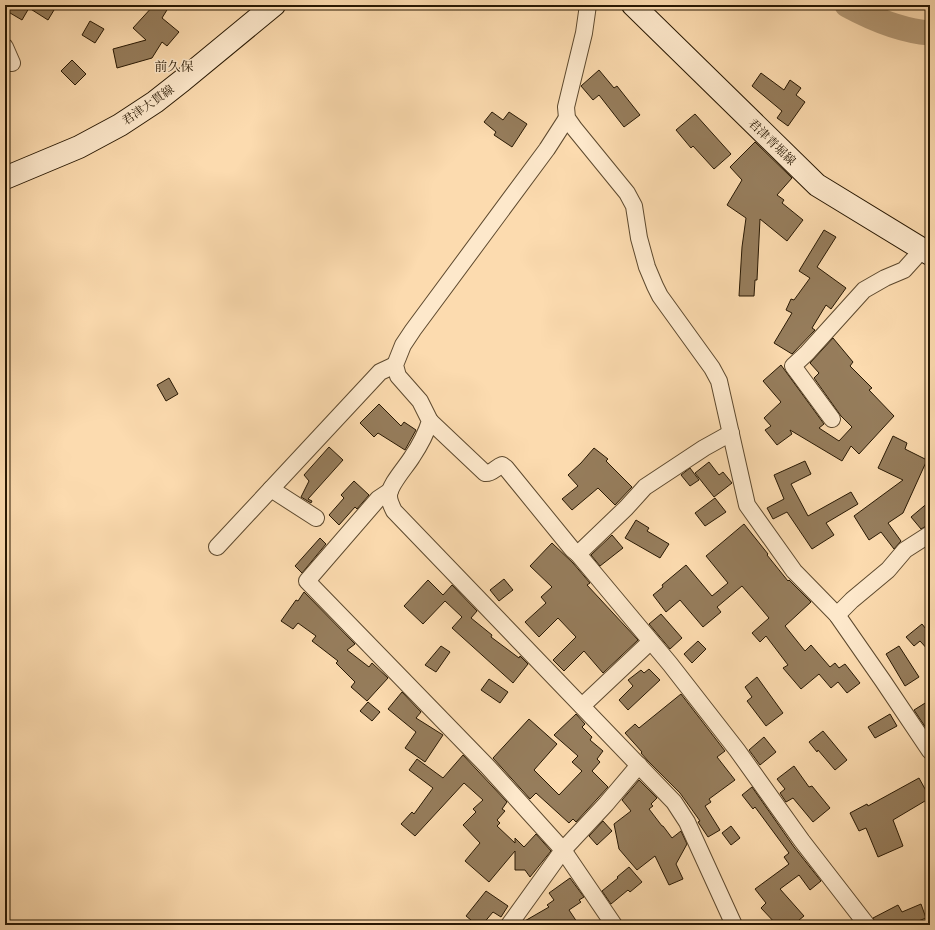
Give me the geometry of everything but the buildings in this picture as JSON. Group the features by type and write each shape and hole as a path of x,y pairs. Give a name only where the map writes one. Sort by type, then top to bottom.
{"main road":[{"name":"君津大貫線","path":"5,178 79,147 126,121 155,102 177,85 274,5"},
{"name":"君津青堀線","path":"633,5 817,185 926,252"}],"street":[{"path":"588,5 584,33 566,107 567,118 628,193 634,206 639,238 654,286 712,368 719,381 747,505 794,571 837,615 930,751"},
{"path":"5,47 12,63"},
{"path":"567,118 547,149 403,345 395,365 398,376 420,401 430,421 485,473 489,474 500,465 504,466 572,549 578,554 650,642 670,664 737,750 802,841 867,925"},
{"path":"832,419 793,366 807,353 864,290 904,270 926,252"},
{"path":"217,547 380,372 395,365"},
{"path":"430,421 426,434 390,492 389,498 394,511 674,802 687,822 734,925"},
{"path":"578,554 626,508 645,487 704,448 731,433"},
{"path":"271,489 316,518"},
{"path":"390,492 378,499 308,581 481,760 563,850 614,925"},
{"path":"837,615 852,600 888,570 905,550 930,534"},
{"path":"582,706 650,642"},
{"path":"509,925 563,850 606,804 639,765"}],"waterway":[{"path":"847,5 866,15 898,27 930,33"}],"district":[{"name":"前久保","path":"174,66"}]}
